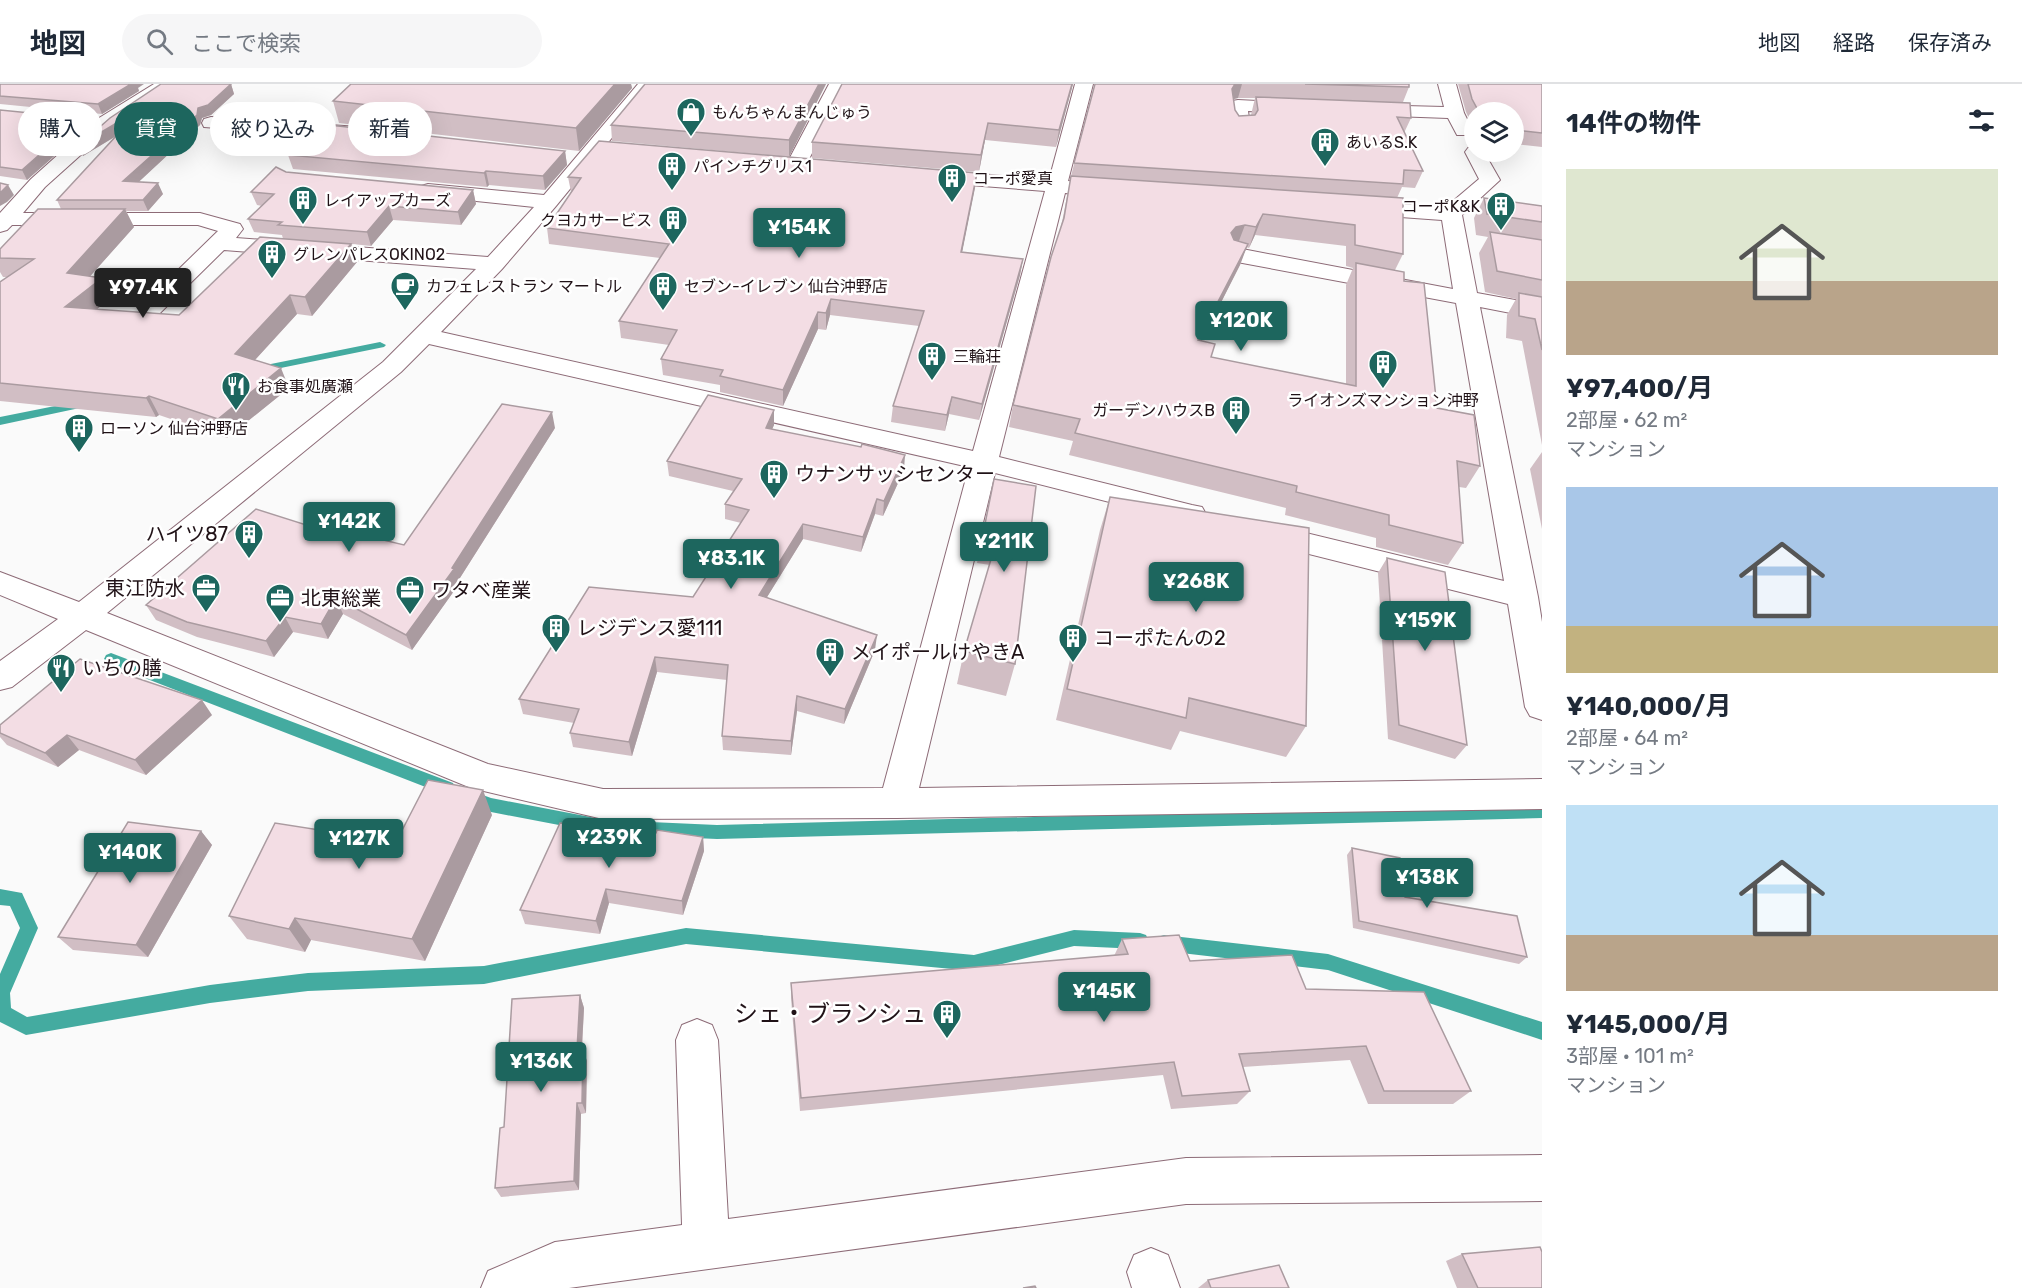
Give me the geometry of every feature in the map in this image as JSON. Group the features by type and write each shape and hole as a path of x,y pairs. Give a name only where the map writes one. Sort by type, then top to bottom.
{"street":[{"path":"3,222 33,189 106,122 166,84"},
{"path":"0,678 82,616 392,367 494,264 590,154 647,84"},
{"path":"796,165 838,84"},
{"path":"897,803 1084,84"},
{"path":"1447,84 1455,113 1464,130"},
{"path":"1241,126 1238,105 1318,108"},
{"path":"1352,110 1455,113"},
{"path":"102,122 106,122"},
{"path":"1344,207 1451,214 1490,180 1481,162"},
{"path":"774,163 820,166"},
{"path":"915,175 1129,192"},
{"path":"11,186 33,189"},
{"path":"408,188 549,202"},
{"path":"1451,214 1467,242 1467,298 1542,707"},
{"path":"3,222 200,219 232,229 151,309"},
{"path":"219,243 494,264"},
{"path":"1237,255 1542,312"},
{"path":"425,336 984,462 1523,597"},
{"path":"0,583 484,778 603,804 897,803 1542,794"},
{"path":"697,1040 706,1246"},
{"path":"505,1288 555,1266 1186,1181 1542,1178"}],"building":[{"path":"0,84 131,84 101,102 0,96"},
{"path":"161,84 231,84 208,105 198,108 198,102 134,102"},
{"path":"351,84 615,84 576,128 432,112 432,102 333,101"},
{"path":"645,84 819,84 789,140 611,125"},
{"path":"842,84 1072,84 1059,130 988,123 981,155 812,142"},
{"path":"1095,84 1235,84 1232,89 1235,110 1239,116 1255,115 1258,110 1256,97 1410,103 1411,118 1397,117 1423,171 1404,170 1403,184 1074,163"},
{"path":"1305,84 1409,84 1409,87"},
{"path":"1468,84 1542,84 1542,133 1524,131 1524,102 1474,102"},
{"path":"0,110 18,112 18,156 38,156 22,170 0,167"},
{"path":"114,115 114,125 102,132 102,125"},
{"path":"336,126 348,127 348,156 432,156 432,136 565,151 543,176 486,171 484,173 299,156 336,156"},
{"path":"114,138 114,156 151,156 123,181 158,183 143,200 57,200 98,156 102,156 102,151"},
{"path":"599,141 977,173 961,252 1023,259 982,404 952,397 947,415 893,406 924,311 831,299 826,313 818,312 783,390 720,376 723,370 661,359 677,330 619,321 669,244 547,228 581,178 568,177"},
{"path":"276,167 286,172 473,190 458,212 389,206 367,232 278,225 282,222 248,219 274,194 251,192"},
{"path":"1071,176 1403,198 1403,254 1355,245 1355,225 1263,214 1256,227 1245,225 1236,227 1231,233 1234,240 1248,244 1198,340 1215,344 1211,357 1356,386 1356,263 1404,272 1404,281 1424,283 1437,408 1474,415 1480,466 1457,461 1463,543 1389,525 1389,515 1296,492 1297,486 1075,433 1080,419 1013,405 1051,257 1064,218"},
{"path":"0,183 8,185 0,193"},
{"path":"1484,198 1542,206 1542,222 1487,214"},
{"path":"38,209 125,209 67,273 102,278 65,307 179,315 260,237 351,244 305,297 290,295 235,354 281,368 218,419 149,396 146,398 0,383 0,282 34,259 0,258 0,249"},
{"path":"1490,232 1542,240 1542,280 1497,271"},
{"path":"1519,293 1542,297 1542,350 1535,319 1519,316"},
{"path":"708,395 774,410 766,428 861,447 862,444 905,455 884,501 877,499 863,537 803,524 759,595 877,635 845,709 797,696 791,741 722,736 728,665 655,657 629,742 570,733 579,709 519,699 589,587 693,597 749,510 725,504 742,479 667,461"},
{"path":"502,404 552,412 452,568 454,569 406,635 336,598 321,624 285,617 266,641 187,622 146,605 256,509 325,531 329,527 404,545"},
{"path":"994,479 1036,486 1015,664 964,651 999,532 984,529"},
{"path":"1110,497 1309,528 1306,726 1189,698 1186,718 1067,689"},
{"path":"1387,558 1445,572 1467,745 1399,725"},
{"path":"80,659 202,700 135,760 67,735 45,753 0,733 0,725"},
{"path":"428,780 483,790 412,939 295,918 289,929 229,916 275,823 396,842"},
{"path":"128,822 201,831 136,945 58,937"},
{"path":"560,823 656,833 657,830 703,837 682,901 606,889 596,921 520,910"},
{"path":"1352,848 1400,858 1405,897 1517,916 1527,957 1359,921"},
{"path":"1179,935 1190,961 1292,955 1306,989 1424,992 1471,1091 1384,1091 1366,1046 1239,1054 1250,1091 1182,1096 1174,1062 801,1098 791,983 1128,954 1122,939"},
{"path":"580,995 577,1050 583,1050 582,1103 577,1103 574,1181 495,1188 500,1128 504,1127 512,999"},
{"path":"1540,1247 1542,1288 1478,1288 1462,1254"},
{"path":"1279,1265 1289,1288 1211,1288 1208,1280"}],"waterway":[{"path":"256,370 380,345"},
{"path":"0,421 85,404"},
{"path":"111,659 447,788"},
{"path":"469,797 491,805 606,827 717,832 1542,811"},
{"path":"0,897 16,899 29,928 1,993 2,1013 26,1026 210,994 308,982 484,975 686,936 974,963 1074,938 1140,941"},
{"path":"1164,943 1328,962 1542,1031"}],"place":[{"name":"もんちゃんまんじゅう","path":"691,138"},
{"name":"あいるS.K","path":"1325,168"},
{"name":"パインチグリス1","path":"672,192"},
{"name":"コーポ愛真","path":"952,204"},
{"name":"レイアップカーズ","path":"303,226"},
{"name":"コーポK&K","path":"1501,232"},
{"name":"クヨカサービス","path":"673,246"},
{"name":"グレンパレスOKINO2","path":"272,280"},
{"name":"カフェレストラン マートル","path":"405,312"},
{"name":"セブン-イレブン 仙台沖野店","path":"663,312"},
{"name":"三輪荘","path":"932,382"},
{"name":"ライオンズマンション沖野","path":"1383,390"},
{"name":"お食事処廣瀬","path":"236,412"},
{"name":"ガーデンハウスB","path":"1236,436"},
{"name":"ローソン 仙台沖野店","path":"79,454"},
{"name":"ウナンサッシセンター","path":"774,500"},
{"name":"ハイツ87","path":"249,560"},
{"name":"東江防水","path":"206,614"},
{"name":"ワタベ産業","path":"410,616"},
{"name":"北東総業","path":"280,624"},
{"name":"レジデンス愛111","path":"556,654"},
{"name":"コーポたんの2","path":"1073,664"},
{"name":"メイポールけやきA","path":"830,678"},
{"name":"いちの膳","path":"61,694"},
{"name":"シェ・ブランシュ","path":"947,1040"}]}
